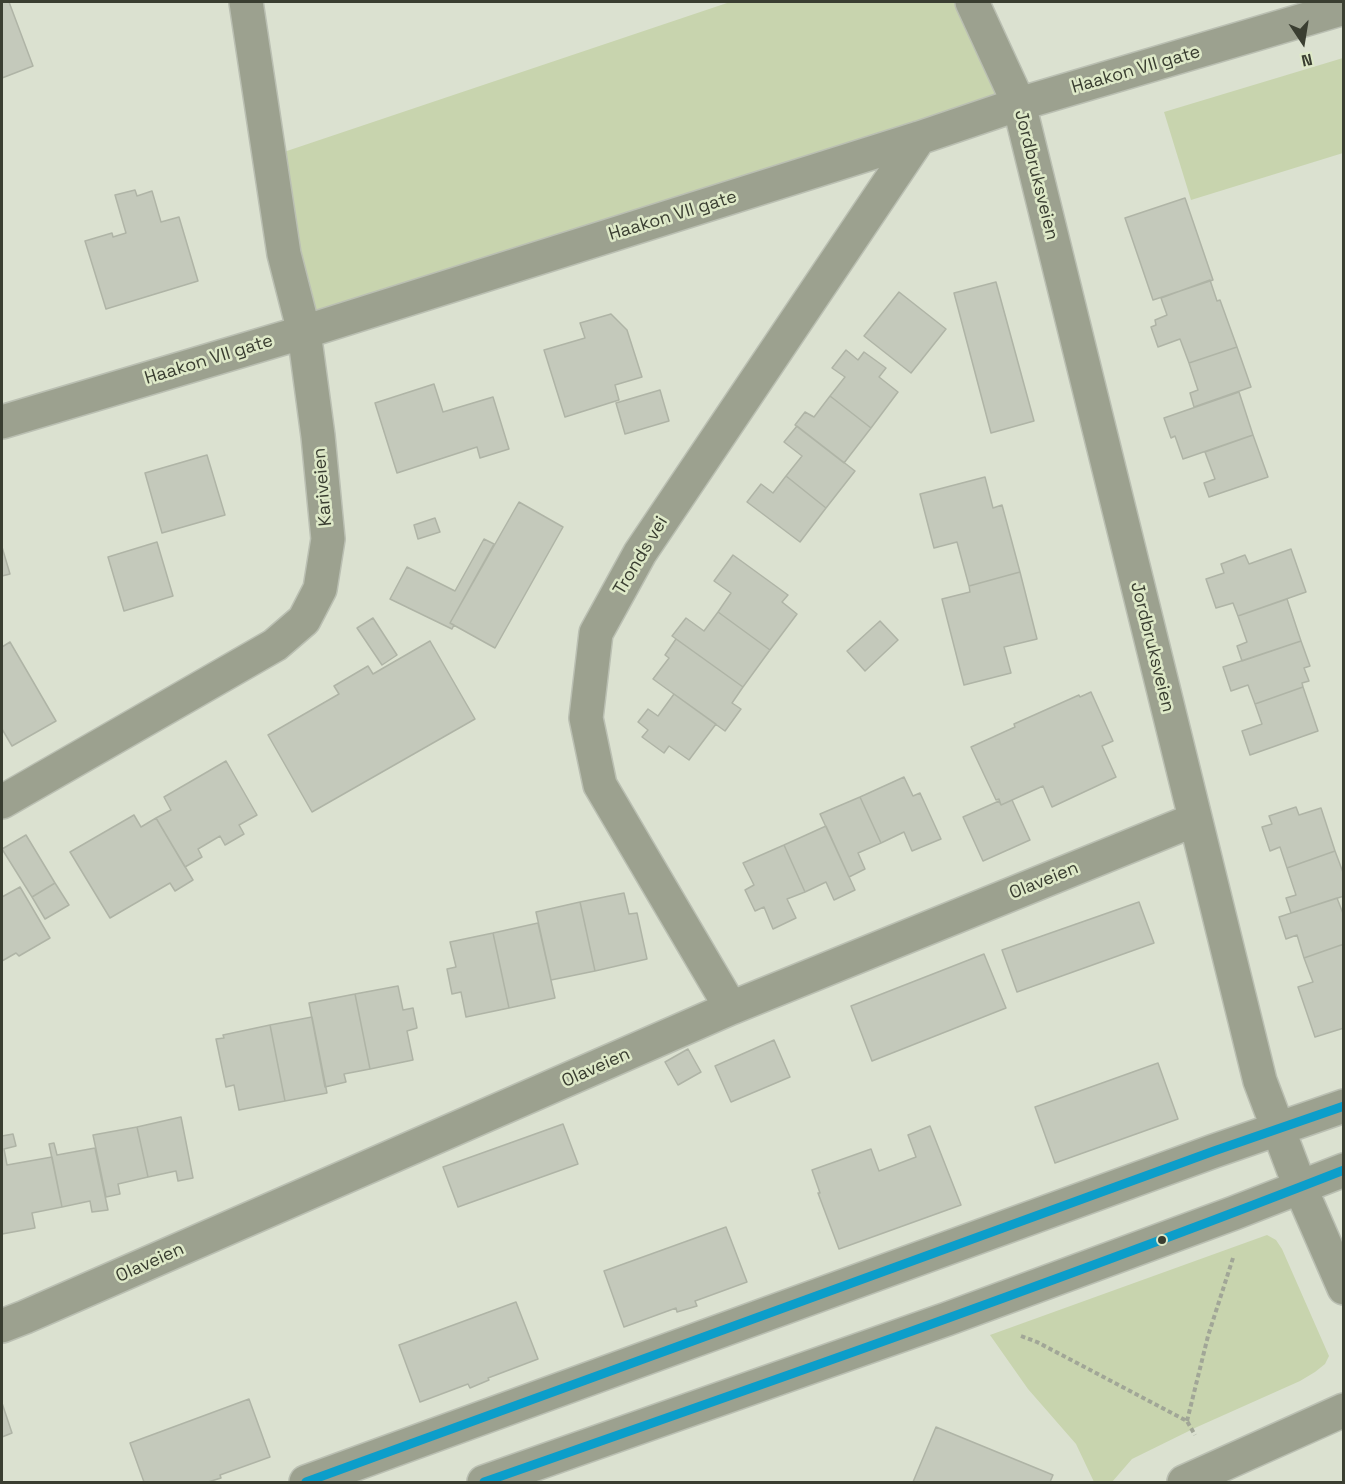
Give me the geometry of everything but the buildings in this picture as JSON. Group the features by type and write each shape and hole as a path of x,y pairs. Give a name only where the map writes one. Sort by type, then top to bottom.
{"street":[{"name":"Kariveien","path":"2,802 275,645 304,620 320,589 328,539 318,436 304,332 285,254 246,2"},
{"name":"Jordbruksveien","path":"972,2 1019,104 1260,1082 1300,1187 1344,1288"},
{"name":"Haakon VII gate","path":"2,422 304,332 919,138 1019,104 1344,8"},
{"name":"Tronds vei","path":"731,1008 600,785 586,718 596,633 640,553 919,138"},
{"name":"Olaveien","path":"2,1326 731,1008 1194,820"},
{"path":"306,1482 1344,1106"},
{"path":"484,1482 946,1319 1344,1170"},
{"path":"1184,1482 1344,1410"}],"path":[{"path":"1187,1421 1208,1336 1235,1253"},
{"path":"1015,1334 1037,1342 1187,1421 1196,1435"}],"green space":[{"path":"730,2 972,2 1019,104 304,332 269,157"},
{"path":"1343,58 1343,153 1191,200 1164,112"},
{"path":"1267,1235 1276,1240 1282,1249 1329,1356 1325,1364 1300,1381 1132,1459 1112,1482 1094,1482 1076,1444 1028,1389 990,1335"}],"transit line":[{"path":"306,1482 1214,1151 1344,1106"},
{"path":"484,1482 1023,1291 1344,1170"}]}
